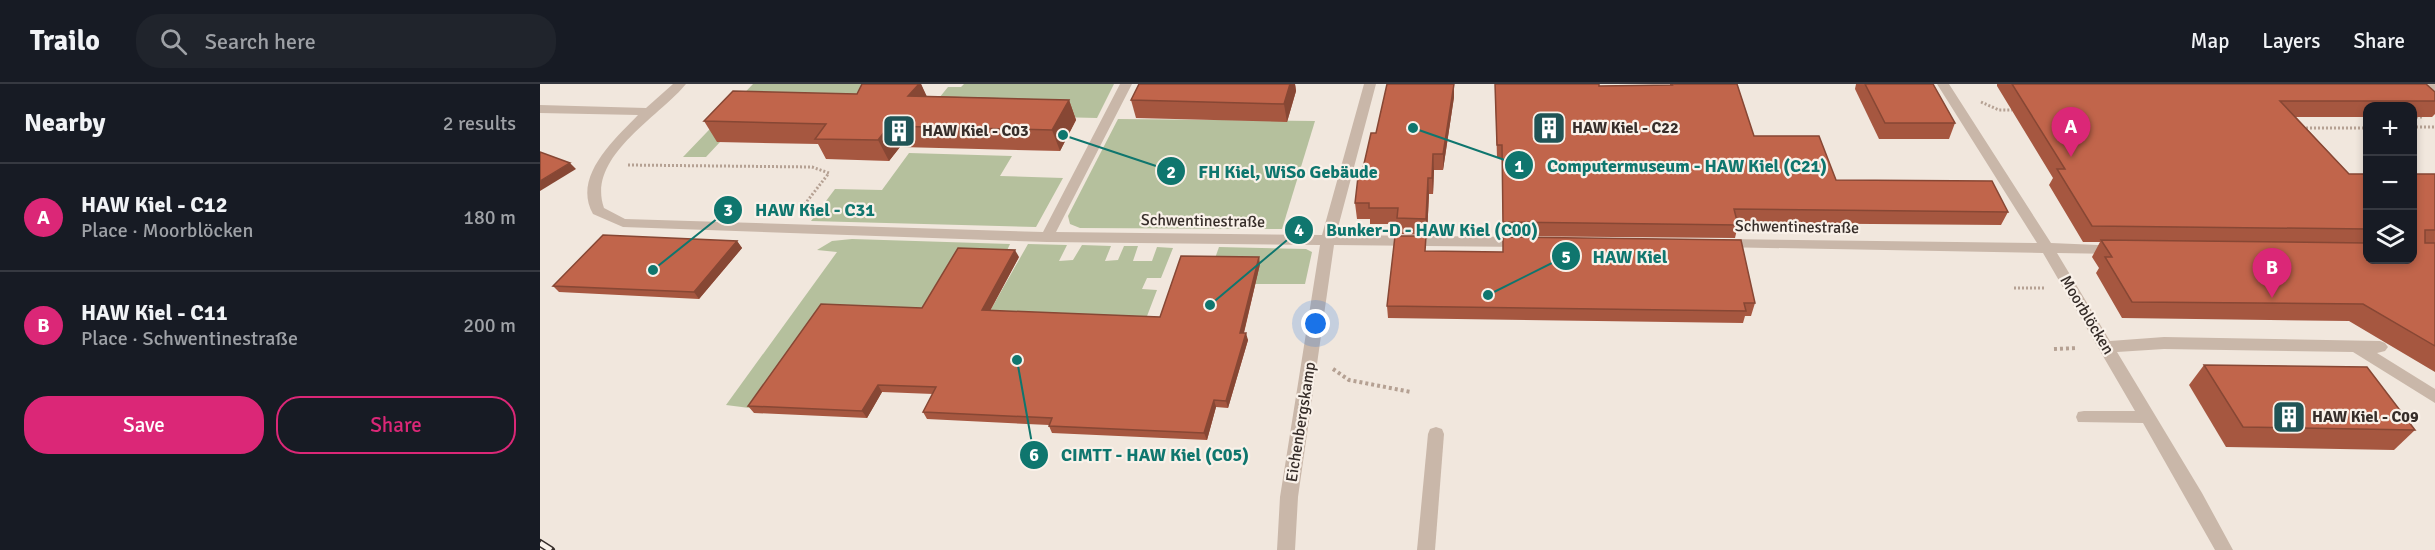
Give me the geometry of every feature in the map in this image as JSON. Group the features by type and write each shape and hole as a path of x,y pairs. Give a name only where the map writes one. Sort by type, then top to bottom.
{"street":[{"name":"Schwentinestraße","path":"680,84 629,131 603,165 592,190 598,211 623,223 1047,237 1532,242"},
{"path":"1047,237 1126,84"},
{"name":"Eichenbergskamp","path":"1286,550 1290,496 1328,240 1370,84"},
{"name":"Moorblöcken","path":"1943,84 2047,248 2196,498 2224,550"},
{"path":"2430,84 2435,88"},
{"path":"540,109 649,112"},
{"name":"Schwentinestraße","path":"1711,244 2129,250"},
{"path":"2106,347 2164,343 2380,346"},
{"path":"2355,346 2435,397"},
{"path":"2084,417 2147,417"},
{"path":"1426,550 1436,434"}],"path":[{"path":"2417,117 2432,117"},
{"path":"2417,127 2435,127"},
{"path":"2296,128 2363,128"},
{"path":"603,165 812,167 829,172 786,228"},
{"path":"1311,366 1335,369 1349,380 1411,392"}],"green space":[{"path":"753,84 868,84 858,114 718,141 720,142 706,157 683,157"},
{"path":"964,84 1114,84 1097,118 926,114 948,87 961,87"},
{"path":"1118,119 1315,121 1282,229 1080,228 1070,224 1068,216"},
{"path":"909,153 1012,156 1000,176 1063,178 1036,227 811,221 835,189 882,190"},
{"path":"852,239 1010,244 1004,257 926,315 757,409 726,405 837,252 817,250 832,241"},
{"path":"1028,244 1067,245 1059,261 1073,260 1082,245 1111,246 1105,261 1118,260 1124,246 1138,246 1133,261 1152,261 1157,247 1173,248 1161,278 1147,278 1142,289 1157,290 1144,324 986,318"},
{"path":"1219,247 1306,249 1312,252 1305,284 1255,284 1213,264"}],"building":[{"path":"862,84 919,84 908,96 1069,100 1052,130 889,126 878,140 815,139 826,124 704,121 733,91 857,94"},
{"path":"1139,84 1290,84 1284,104 1131,100"},
{"path":"1387,84 1454,84 1443,154 1433,154 1432,178 1428,178 1426,219 1397,218 1398,208 1369,208 1369,203 1355,203 1358,177 1361,177 1371,133 1376,133"},
{"path":"1495,84 1599,84 1599,86 1737,84 1754,136 1819,136 1836,180 1992,181 2008,212 1734,209 1738,225 1503,222 1502,145 1497,145"},
{"path":"1865,84 1933,84 1955,123 1885,123"},
{"path":"2012,84 2426,84 2435,92 2435,101 2280,101 2349,174 2363,174 2363,229 2092,226 2057,169 2065,169"},
{"path":"540,152 570,163 540,181"},
{"path":"2417,174 2435,174 2435,230 2425,230 2425,243 2435,243 2435,346 2363,304 2132,302 2105,257 2112,257 2101,240 2363,243 2363,264 2417,264"},
{"path":"603,235 737,241 694,292 553,286"},
{"path":"1395,236 1426,236 1425,251 1503,252 1503,237 1741,240 1755,303 1744,303 1746,311 1387,306"},
{"path":"958,248 1015,250 982,310 1160,317 1181,256 1259,257 1240,333 1246,333 1226,401 1214,400 1204,433 1049,426 1052,418 923,412 936,387 878,385 862,411 748,406 821,304 922,308"},
{"path":"2204,365 2367,367 2415,430 2243,427"}],"railway":[{"path":"540,543 551,550"}],"place":[{"name":"Computermuseum - HAW Kiel (C21)","path":"1413,128"},
{"name":"HAW Kiel - C22","path":"1549,128"},
{"name":"HAW Kiel - C03","path":"899,131"},
{"name":"FH Kiel, WiSo Gebäude","path":"1063,135"},
{"name":"HAW Kiel - C12","path":"2071,157"},
{"name":"HAW Kiel - C31","path":"653,270"},
{"name":"HAW Kiel","path":"1488,295"},
{"name":"HAW Kiel - C11","path":"2272,298"},
{"name":"Bunker-D - HAW Kiel (C00)","path":"1210,305"},
{"name":"CIMTT - HAW Kiel (C05)","path":"1017,360"},
{"name":"HAW Kiel - C09","path":"2289,417"}]}
